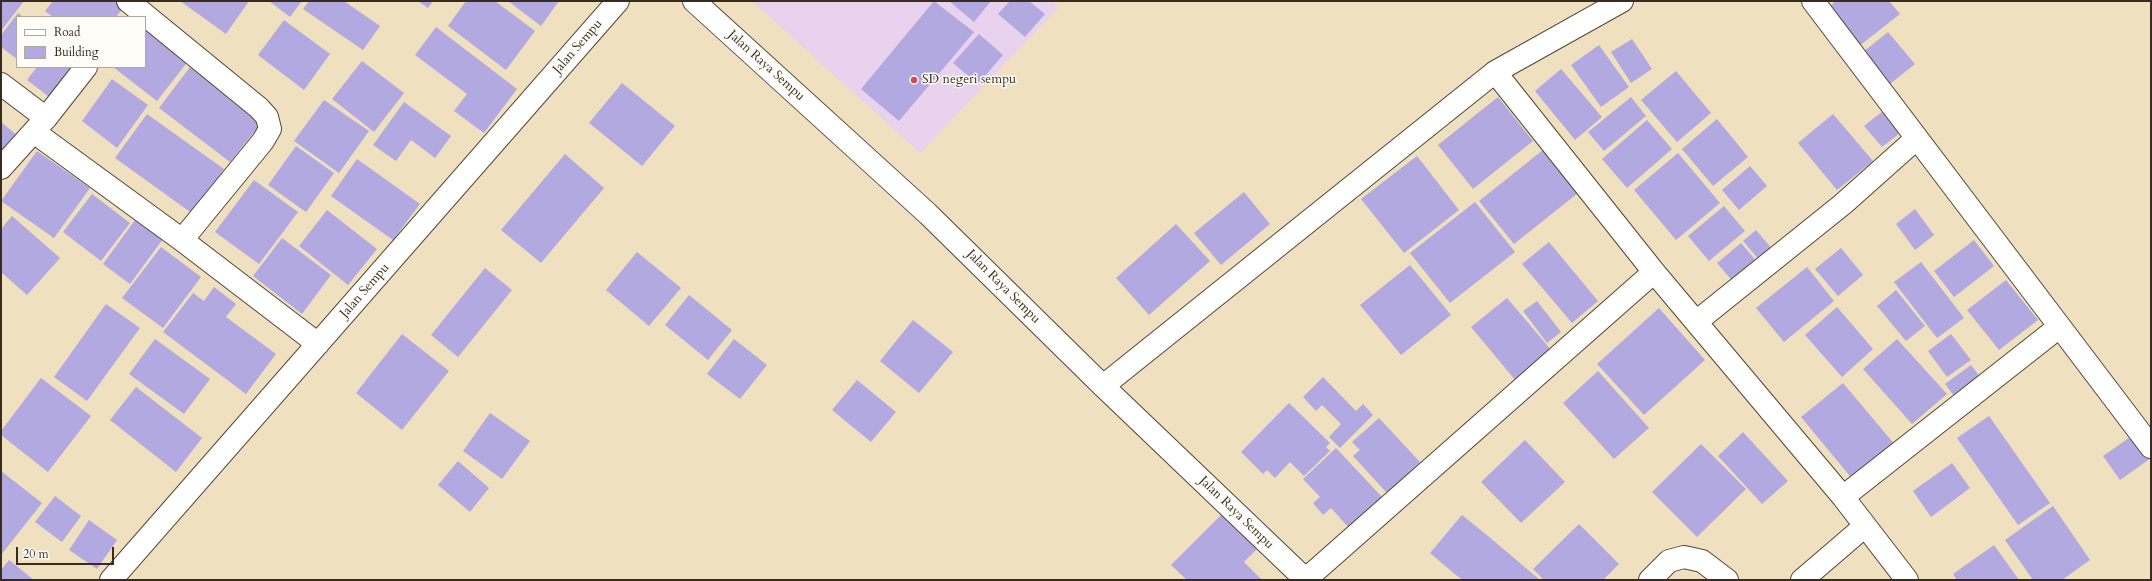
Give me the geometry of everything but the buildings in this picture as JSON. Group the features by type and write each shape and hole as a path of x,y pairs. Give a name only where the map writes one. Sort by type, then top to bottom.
{"street":[{"name":"Jalan Sempu","path":"111,580 618,1"},
{"name":"Jalan Raya Sempu","path":"694,1 928,214 1103,386 1306,580"},
{"path":"1103,386 1495,72 1622,1"},
{"path":"1814,1 2151,447"},
{"path":"131,6 144,16"},
{"path":"146,18 259,108 267,117 270,129 263,141 182,240"},
{"path":"1,168 40,125 85,68"},
{"path":"1495,72 1654,272 1843,497 1906,580"},
{"path":"1,84 40,125 182,240 318,344"},
{"path":"1696,322 1843,204 1917,138"},
{"path":"1306,580 1654,272"},
{"path":"1843,497 2059,327"},
{"path":"1802,580 1865,526"},
{"path":"1650,580 1669,561 1684,557 1702,561 1727,580"}],"shaded area":[{"name":"SD negeri sempu","path":"752,1 1052,1 1059,7 920,153"}],"place":[{"name":"SD negeri sempu","path":"914,80"}]}
